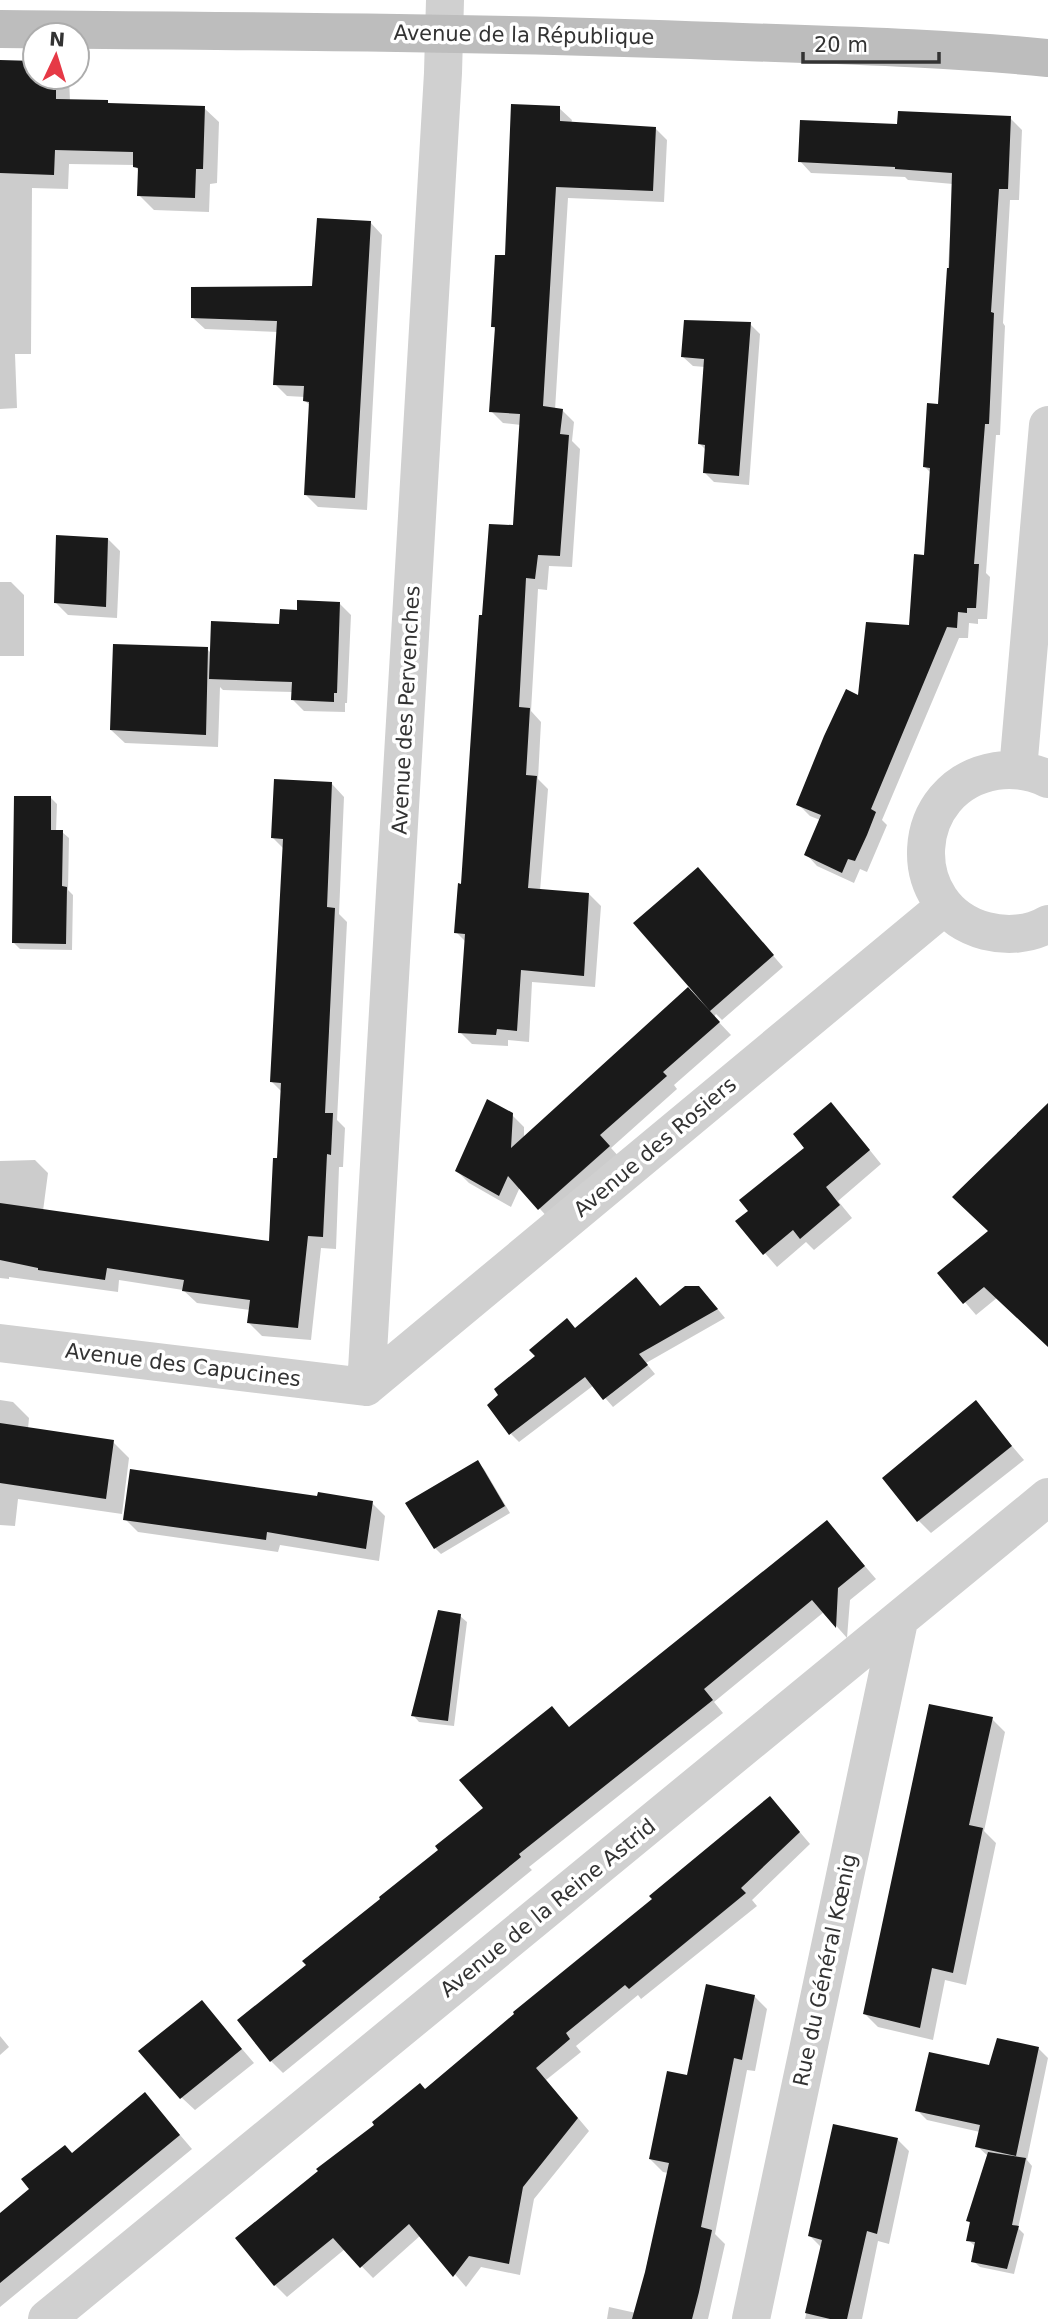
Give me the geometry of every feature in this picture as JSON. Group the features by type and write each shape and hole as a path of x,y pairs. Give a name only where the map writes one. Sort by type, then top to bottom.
{"main road":[{"name":"Avenue de la République","path":"0,29 445,16 967,50 1048,58"}],"street":[{"name":"Avenue des Pervenches","path":"366,1387 445,16"},
{"path":"1048,425 1033,774 978,774 953,789 932,818 925,846 930,881 945,906 974,928 1002,935 1038,930 1048,924"},
{"name":"Avenue des Rosiers","path":"366,1387 945,906"},
{"name":"Avenue des Capucines","path":"0,1343 366,1387"},
{"name":"Avenue de la Reine Astrid","path":"47,2319 1048,1497"},
{"name":"Rue du Général Kœnig","path":"751,2319 899,1620"}],"building":[{"path":"0,60 21,61 21,91 56,91 56,99 205,106 203,169 196,169 195,198 137,196 138,168 133,167 133,152 55,150 54,175 0,173"},
{"path":"511,104 560,106 560,121 656,127 653,191 556,187 543,406 563,409 560,434 569,435 560,556 538,555 535,579 526,578 519,707 530,708 526,775 537,776 528,888 589,893 584,976 521,970 517,1031 497,1029 496,1035 458,1033 465,934 454,933 458,883 461,884 479,615 482,615 489,524 513,525 520,414 489,412 495,327 491,327 495,255 505,255"},
{"path":"898,111 1011,116 1008,189 999,189 991,312 994,313 989,424 985,424 974,564 979,564 976,608 967,608 967,613 958,612 957,628 947,627 871,809 876,812 867,835 855,861 848,859 842,873 804,855 821,815 796,805 846,689 858,695 866,622 909,625 914,554 924,555 930,468 923,467 927,403 938,404 949,268 952,173 798,162 800,120 897,124"},
{"path":"317,218 371,221 355,498 304,495 309,402 303,401 304,386 273,385 277,321 191,318 191,287 312,286"},
{"path":"684,320 751,322 739,476 703,473 705,445 698,444 704,359 681,357"},
{"path":"56,535 108,538 106,607 54,603"},
{"path":"297,600 340,602 337,693 334,693 334,702 291,700 292,682 209,679 211,621 279,624 280,609 297,610"},
{"path":"113,644 208,647 206,735 110,730"},
{"path":"274,779 332,782 327,907 335,908 325,1113 333,1113 331,1155 327,1154 323,1237 308,1236 298,1328 247,1323 250,1300 182,1291 184,1280 107,1268 105,1280 38,1270 0,1260 0,1203 269,1241 273,1158 277,1158 281,1083 270,1082 283,839 271,838"},
{"path":"14,796 51,796 51,830 63,830 62,886 67,887 66,944 12,943"},
{"path":"698,867 774,955 710,1011 633,923"},
{"path":"688,987 720,1022 663,1072 667,1076 600,1135 610,1146 538,1210 508,1176 499,1196 455,1171 487,1099 513,1113 511,1148"},
{"path":"831,1102 870,1150 826,1187 840,1205 800,1239 793,1230 763,1255 735,1221 748,1211 739,1200 804,1148 793,1134"},
{"path":"1048,1103 1048,1347 984,1287 963,1304 937,1273 988,1231 952,1197"},
{"path":"636,1277 660,1306 685,1286 699,1286 718,1309 639,1354 648,1365 603,1400 585,1377 509,1435 487,1405 498,1395 494,1389 535,1356 529,1350 567,1318 575,1328"},
{"path":"976,1400 1012,1446 917,1522 882,1478"},
{"path":"0,1423 114,1440 106,1499 0,1483"},
{"path":"478,1460 505,1506 434,1549 405,1503"},
{"path":"130,1469 317,1496 318,1492 373,1501 366,1549 267,1532 266,1540 123,1520"},
{"path":"827,1520 865,1566 838,1588 836,1628 812,1600 704,1689 713,1700 519,1854 521,1857 270,2062 237,2020 306,1965 302,1961 438,1850 435,1846 483,1808 459,1780 552,1706 569,1727"},
{"path":"438,1610 461,1614 448,1721 411,1716"},
{"path":"929,1704 993,1717 969,1825 983,1828 953,1973 932,1968 920,2028 863,2014"},
{"path":"770,1796 800,1832 741,1888 746,1893 629,1989 625,1985 566,2033 570,2039 536,2068 578,2118 523,2187 509,2264 469,2256 453,2277 409,2224 360,2268 333,2238 274,2286 235,2238 318,2171 316,2169 374,2125 372,2122 420,2083 425,2089 514,2014 513,2012 652,1899 649,1896"},
{"path":"706,1984 755,1995 742,2060 734,2058 701,2227 712,2230 699,2292 692,2319 632,2319 669,2163 649,2159 667,2071 687,2075"},
{"path":"202,2000 242,2049 180,2099 138,2051"},
{"path":"997,2038 1039,2047 1016,2156 975,2147 980,2125 915,2111 929,2052 989,2065"},
{"path":"145,2092 180,2135 0,2283 0,2213 29,2189 21,2179 65,2145 72,2153"},
{"path":"833,2124 898,2138 877,2234 867,2231 847,2319 830,2319 805,2313 822,2240 808,2236"},
{"path":"988,2152 1026,2158 1012,2225 1019,2226 1007,2269 971,2262 975,2242 966,2241 970,2222 966,2221"}]}
